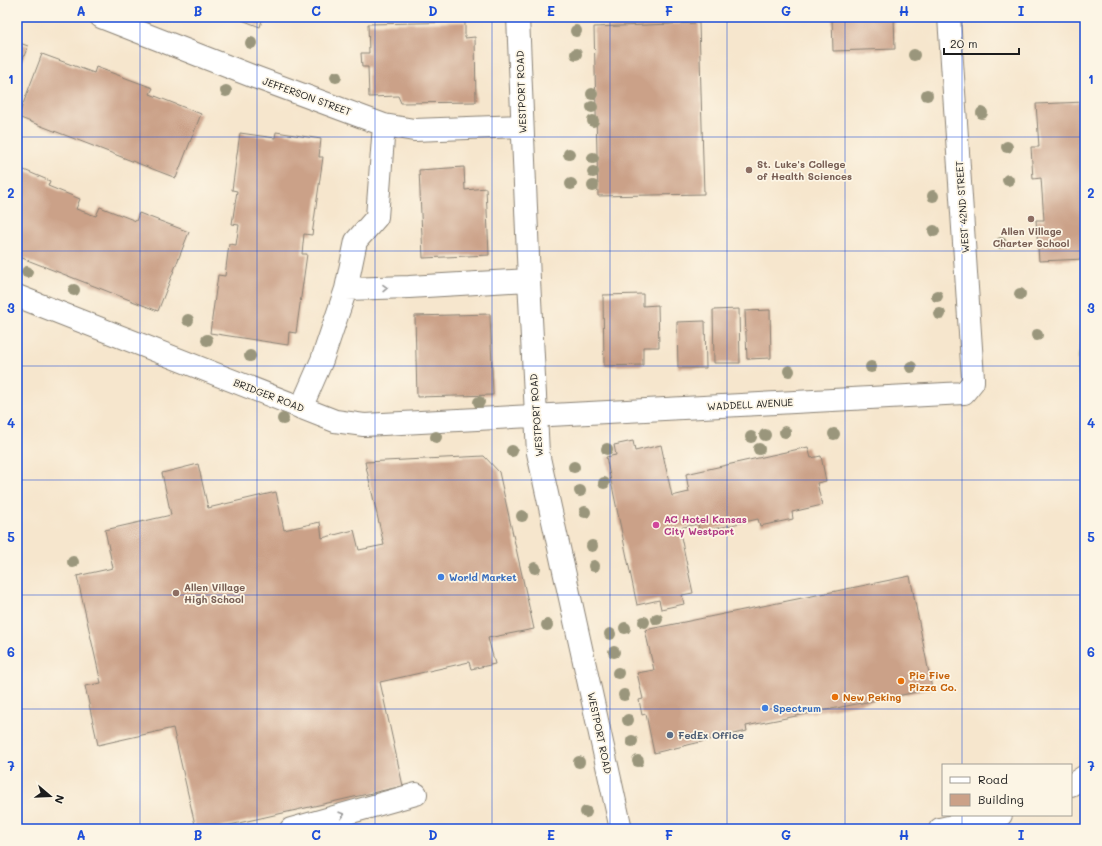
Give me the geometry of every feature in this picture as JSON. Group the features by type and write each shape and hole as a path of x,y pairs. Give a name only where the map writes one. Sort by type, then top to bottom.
{"street":[{"name":"JEFFERSON STREET","path":"101,17 252,76 384,124 414,130 522,126"},
{"name":"WESTPORT ROAD","path":"518,17 535,415 538,453 620,829"},
{"name":"WEST 42ND STREET","path":"949,17 973,378 973,382 964,393"},
{"path":"301,408 322,360 346,289 356,241 377,216 384,124"},
{"path":"346,289 432,286 529,280"},
{"name":"BRIDGER ROAD","path":"17,296 335,421 364,425 535,415"},
{"name":"WADDELL AVENUE","path":"535,415 964,393"},
{"path":"1072,784 1085,776"},
{"path":"291,829 416,794"},
{"path":"940,829 998,816"}],"green space":[{"path":"1083,340 1085,340 1085,389 1080,378 1078,365"}],"building":[{"path":"243,17 263,17 260,27 242,20"},
{"path":"832,17 894,17 895,49 833,51"},
{"path":"465,22 465,38 475,37 476,102 401,103 398,96 369,97 368,67 362,67 361,53 369,53 368,24"},
{"path":"699,23 704,194 598,196 594,27"},
{"path":"17,42 28,46 17,74"},
{"path":"42,54 94,73 96,67 153,88 150,94 201,114 176,178 18,117"},
{"name":"Allen Village Charter School","path":"1085,102 1085,259 1039,261 1036,220 1044,220 1041,178 1033,179 1031,147 1039,147 1036,104"},
{"path":"276,132 321,139 319,157 323,157 312,235 304,234 302,254 307,254 296,333 289,332 288,345 210,333 218,275 225,276 229,244 236,245 239,225 232,224 237,191 232,190 240,133 275,138"},
{"path":"17,167 50,181 48,186 80,199 76,209 96,216 100,207 136,221 139,213 189,232 158,311 17,256"},
{"path":"464,167 465,190 486,188 489,255 423,258 419,170"},
{"path":"643,294 643,306 658,305 659,347 643,347 643,365 604,366 603,295"},
{"path":"739,309 740,363 714,363 713,310"},
{"path":"770,310 771,358 747,359 745,311"},
{"path":"490,314 493,395 417,397 415,316"},
{"path":"705,321 706,368 678,368 677,322"},
{"name":"AC Hotel Kansas City Westport","path":"633,441 635,451 661,445 672,496 689,492 686,474 808,447 811,458 821,456 826,481 817,483 822,505 792,512 793,519 760,526 758,519 700,532 698,524 679,528 693,593 682,595 684,604 661,609 659,600 637,605 606,457 616,455 614,445"},
{"path":"484,456 499,472 534,629 488,638 495,664 471,669 469,662 380,682 403,786 212,829 196,829 173,728 98,745 85,686 101,683 77,576 113,568 105,530 171,515 162,473 198,464 208,508 276,492 284,530 320,522 322,538 354,530 359,550 384,545 365,462"},
{"path":"910,576 932,689 746,726 747,731 654,753 646,714 642,715 639,700 643,699 637,673 654,670 645,630"}],"place":[{"name":"St. Luke's College of Health Sciences","path":"749,170"},
{"name":"Allen Village Charter School","path":"1031,219"},
{"name":"AC Hotel Kansas City Westport","path":"656,525"},
{"name":"World Market","path":"441,577"},
{"name":"Allen Village High School","path":"176,593"},
{"name":"Pie Five Pizza Co.","path":"901,681"},
{"name":"New Peking","path":"835,697"},
{"name":"Spectrum","path":"765,708"},
{"name":"FedEx Office","path":"670,735"}]}
